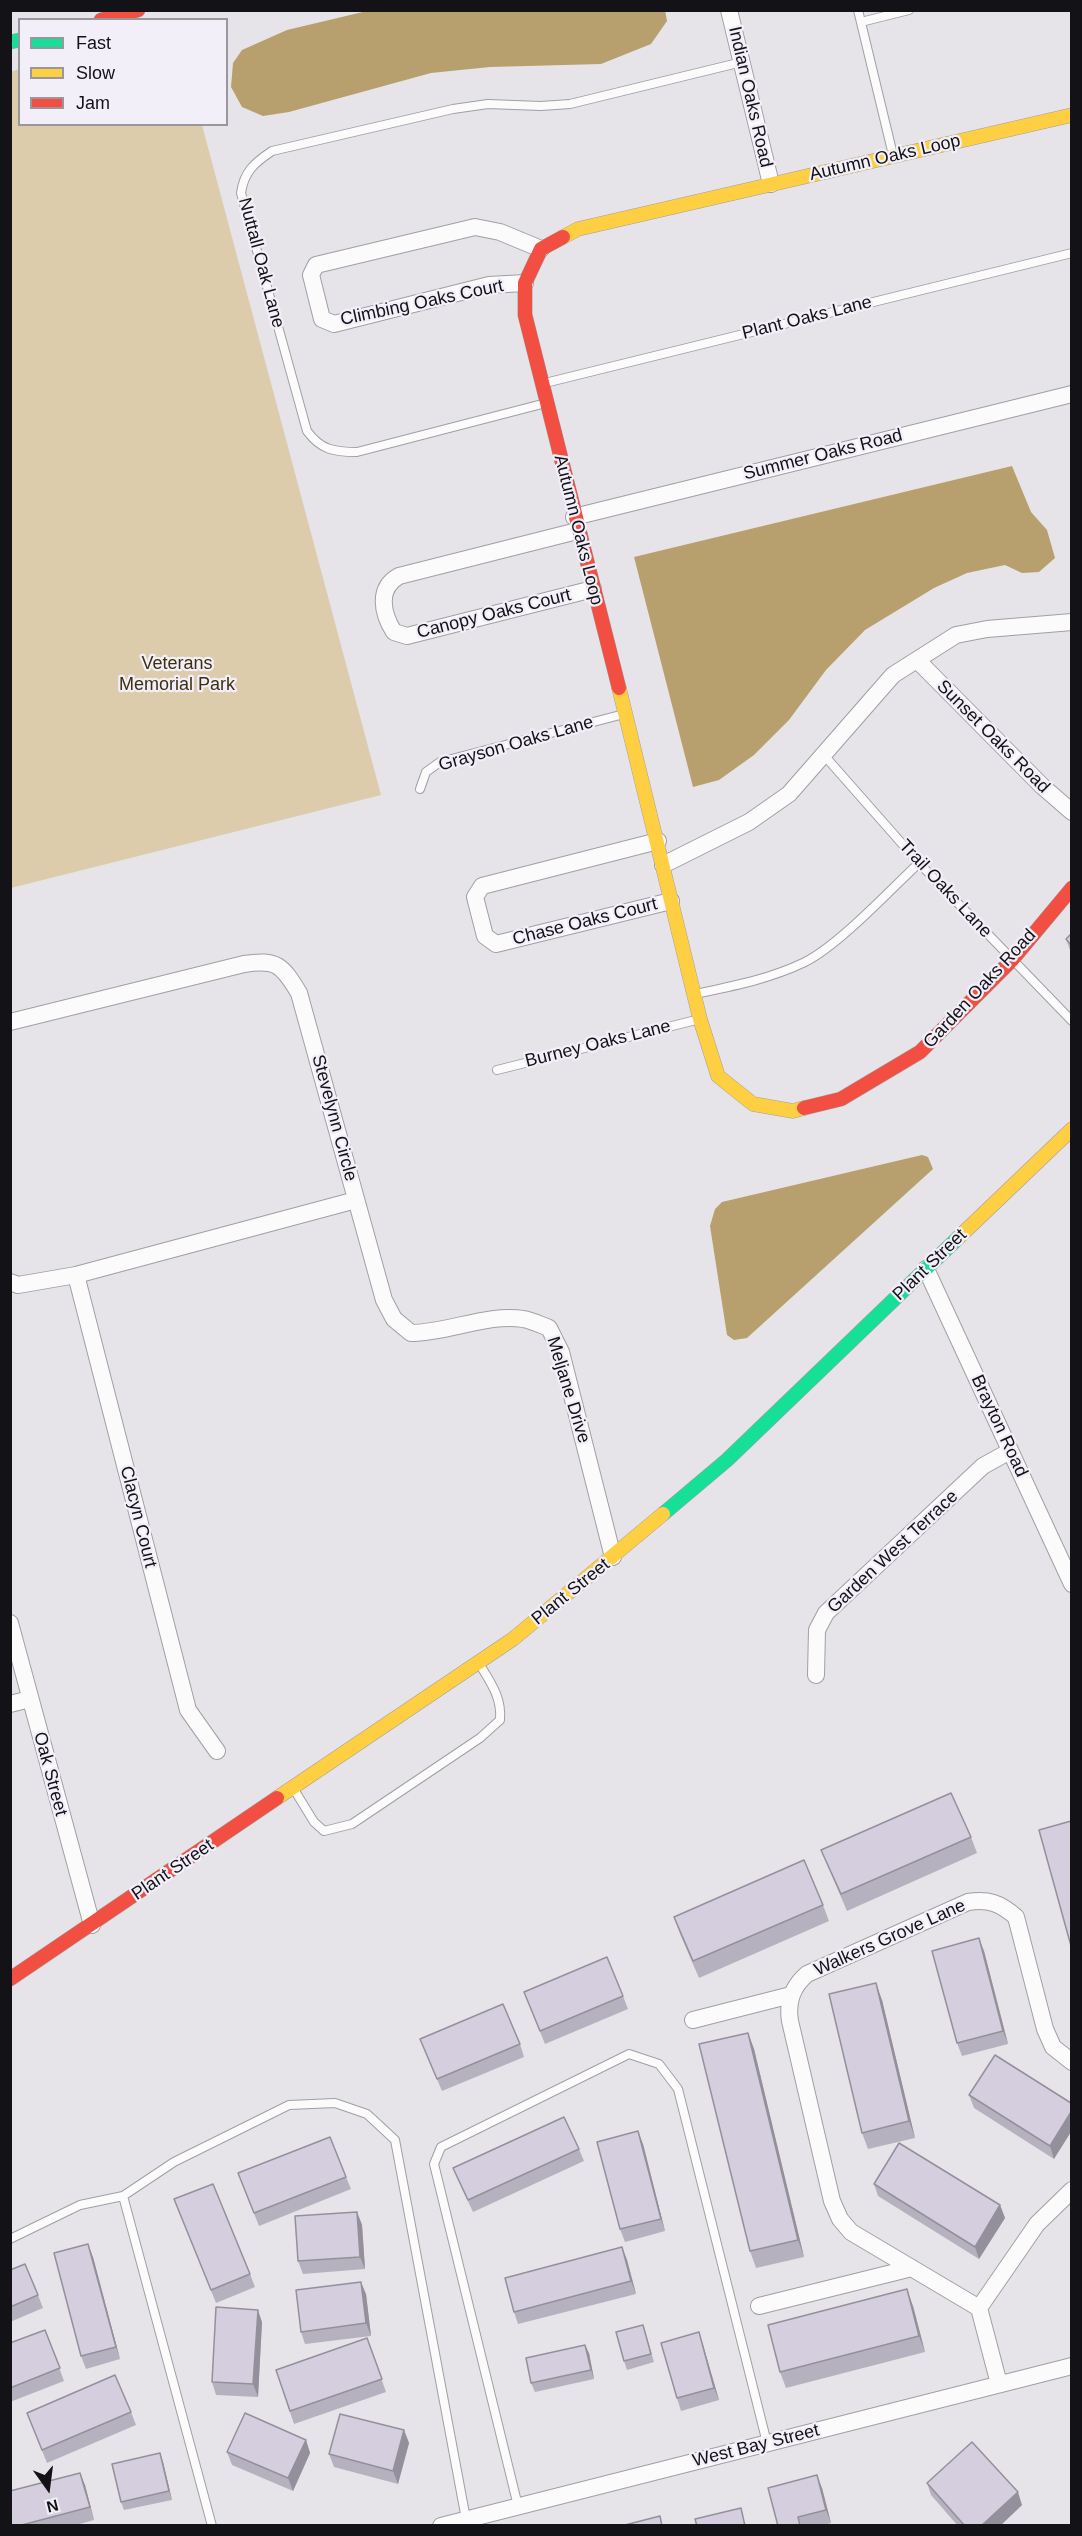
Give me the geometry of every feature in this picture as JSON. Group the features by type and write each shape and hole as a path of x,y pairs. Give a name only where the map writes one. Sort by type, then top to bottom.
{"street":[{"path":"108,18 138,10"},
{"name":"Indian Oaks Road","path":"729,10 771,184"},
{"name":"Autumn Oaks Loop","path":"663,865 525,315 525,283 541,249 578,229 1071,115"},
{"name":"Climbing Oaks Court","path":"525,283 489,285 334,324 322,319 311,275 316,265 475,227 500,232 541,249"},
{"name":"Summer Oaks Road","path":"576,524 1071,393"},
{"name":"Canopy Oaks Court","path":"576,524 399,576 390,581 384,591 385,612 394,632 407,636 592,589"},
{"path":"663,865 749,822 789,794 893,675 956,635 987,629 1071,622"},
{"name":"Sunset Oaks Road","path":"916,660 1071,813"},
{"name":"Chase Oaks Court","path":"658,841 482,886 475,897 484,936 496,944 671,901"},
{"name":"Garden Oaks Road","path":"663,865 700,1019 718,1076 753,1104 793,1111 841,1100 920,1052 1012,960 1071,888"},
{"name":"Stevelynn Circle","path":"10,1022 244,964 267,961 285,970 299,993 356,1200 76,1275 18,1285 10,1282"},
{"name":"Plant Street","path":"10,1980 513,1639 614,1557 727,1460 1071,1129"},
{"name":"Meljane Drive","path":"356,1200 384,1300 394,1319 411,1334 432,1334 501,1319 523,1319 549,1328 561,1352 614,1557"},
{"name":"Brayton Road","path":"926,1269 1071,1584"},
{"name":"Clacyn Court","path":"76,1275 188,1710 217,1751"},
{"name":"Garden West Terrace","path":"816,1676 817,1630 826,1613 983,1466 1010,1451"},
{"name":"Oak Street","path":"10,1623 92,1925"},
{"path":"10,1704 30,1699"},
{"name":"Walkers Grove Lane","path":"791,1995 807,1974 968,1902 985,1900 1003,1905 1016,1917 1045,2029 1053,2047 1071,2062"},
{"path":"693,2020 791,1995 788,2009 790,2021 836,2210 851,2232 979,2308 999,2384"},
{"path":"979,2308 1037,2224 1071,2190"},
{"path":"759,2306 912,2268"},
{"name":"West Bay Street","path":"441,2526 1071,2366"}],"lane":[{"path":"858,10 893,156"},
{"path":"861,22 909,10"},
{"name":"Nuttall Oak Lane","path":"546,403 357,452 335,452 317,444 307,431 241,193 243,177 254,162 272,151 453,109 488,104 541,106 570,104 742,62"},
{"name":"Plant Oaks Lane","path":"542,384 1071,253"},
{"name":"Grayson Oaks Lane","path":"420,789 426,772 440,762 624,714"},
{"name":"Trail Oaks Lane","path":"822,754 1071,1022"},
{"path":"694,994 758,980 807,961 830,944 920,862"},
{"name":"Burney Oaks Lane","path":"497,1070 700,1019"},
{"path":"293,1788 314,1822 324,1831 352,1824 480,1738 500,1720 501,1707 498,1697 478,1663"},
{"path":"518,2506 434,2164 441,2147 629,2054 659,2064 678,2089 767,2443"},
{"path":"10,2239 80,2205 123,2196 174,2162 289,2105 335,2103 368,2114 395,2140 466,2519"},
{"path":"123,2196 212,2526"}],"green space":[{"name":"Veterans Memorial Park","path":"18,69 18,126 202,126 381,795 11,888 10,72"}],"shaded area":[{"path":"665,10 667,21 651,44 601,64 490,67 431,73 289,112 263,116 242,107 231,87 233,63 242,50 287,30 367,11"},
{"path":"1012,466 1031,512 1047,530 1055,558 1039,572 1022,573 1005,565 967,573 934,588 865,630 826,670 789,720 754,755 719,780 693,787 634,557"},
{"path":"922,1155 928,1157 933,1169 747,1338 734,1340 727,1335 710,1226 715,1209 722,1202"}],"building":[{"path":"1071,934 1071,945 1066,939"},
{"path":"951,1793 971,1837 841,1894 821,1850"},
{"path":"1071,1821 1071,1946 1039,1830"},
{"path":"804,1860 823,1905 693,1961 674,1917"},
{"path":"979,1938 1003,2031 957,2043 932,1951"},
{"path":"607,1957 623,1996 540,2031 524,1992"},
{"path":"876,1983 909,2121 862,2133 829,1994"},
{"path":"503,2004 520,2044 437,2079 420,2039"},
{"path":"748,2033 798,2240 750,2251 699,2044"},
{"path":"995,2055 1071,2103 1071,2112 1050,2146 969,2095"},
{"path":"564,2117 579,2149 468,2200 453,2168"},
{"path":"638,2131 661,2219 620,2229 597,2142"},
{"path":"330,2137 346,2177 254,2213 238,2173"},
{"path":"899,2143 1000,2205 975,2247 874,2184"},
{"path":"213,2184 250,2274 211,2290 174,2199"},
{"path":"357,2212 360,2257 298,2261 295,2216"},
{"path":"88,2244 116,2347 81,2356 54,2253"},
{"path":"622,2247 631,2281 514,2312 505,2278"},
{"path":"25,2264 38,2295 10,2307 10,2270"},
{"path":"361,2282 366,2323 301,2332 296,2290"},
{"path":"907,2289 919,2336 780,2372 768,2325"},
{"path":"216,2307 258,2310 253,2384 212,2382"},
{"path":"643,2325 651,2354 624,2361 616,2332"},
{"path":"45,2330 60,2368 10,2388 10,2343"},
{"path":"699,2332 714,2388 677,2398 661,2343"},
{"path":"367,2338 382,2379 290,2411 276,2370"},
{"path":"585,2345 591,2370 531,2383 526,2358"},
{"path":"115,2375 131,2412 42,2450 27,2413"},
{"path":"245,2413 306,2440 288,2478 227,2452"},
{"path":"340,2414 404,2430 393,2471 329,2454"},
{"path":"972,2442 1018,2492 981,2526 965,2526 927,2483"},
{"path":"160,2453 169,2491 121,2502 112,2464"},
{"path":"80,2473 90,2507 18,2526 10,2526 10,2491"},
{"path":"817,2475 826,2510 798,2517 800,2526 778,2526 768,2488"},
{"path":"741,2508 745,2526 697,2526 695,2519"},
{"path":"660,2516 662,2526 621,2526"}],"traffic: fast":[{"path":"10,42 18,40"},
{"path":"663,1514 727,1460 958,1238"}],"traffic: slow":[{"path":"563,237 578,229 1072,115"},
{"path":"619,688 700,1019 718,1076 753,1104 793,1111 804,1108"},
{"path":"958,1238 1072,1129"},
{"path":"277,1798 513,1639 663,1514"}],"traffic: jam":[{"path":"108,18 138,10"},
{"path":"563,237 541,249 525,283 525,315 619,688"},
{"path":"804,1108 841,1099 920,1052 1012,960 1072,888"},
{"path":"10,1979 277,1798"}]}
